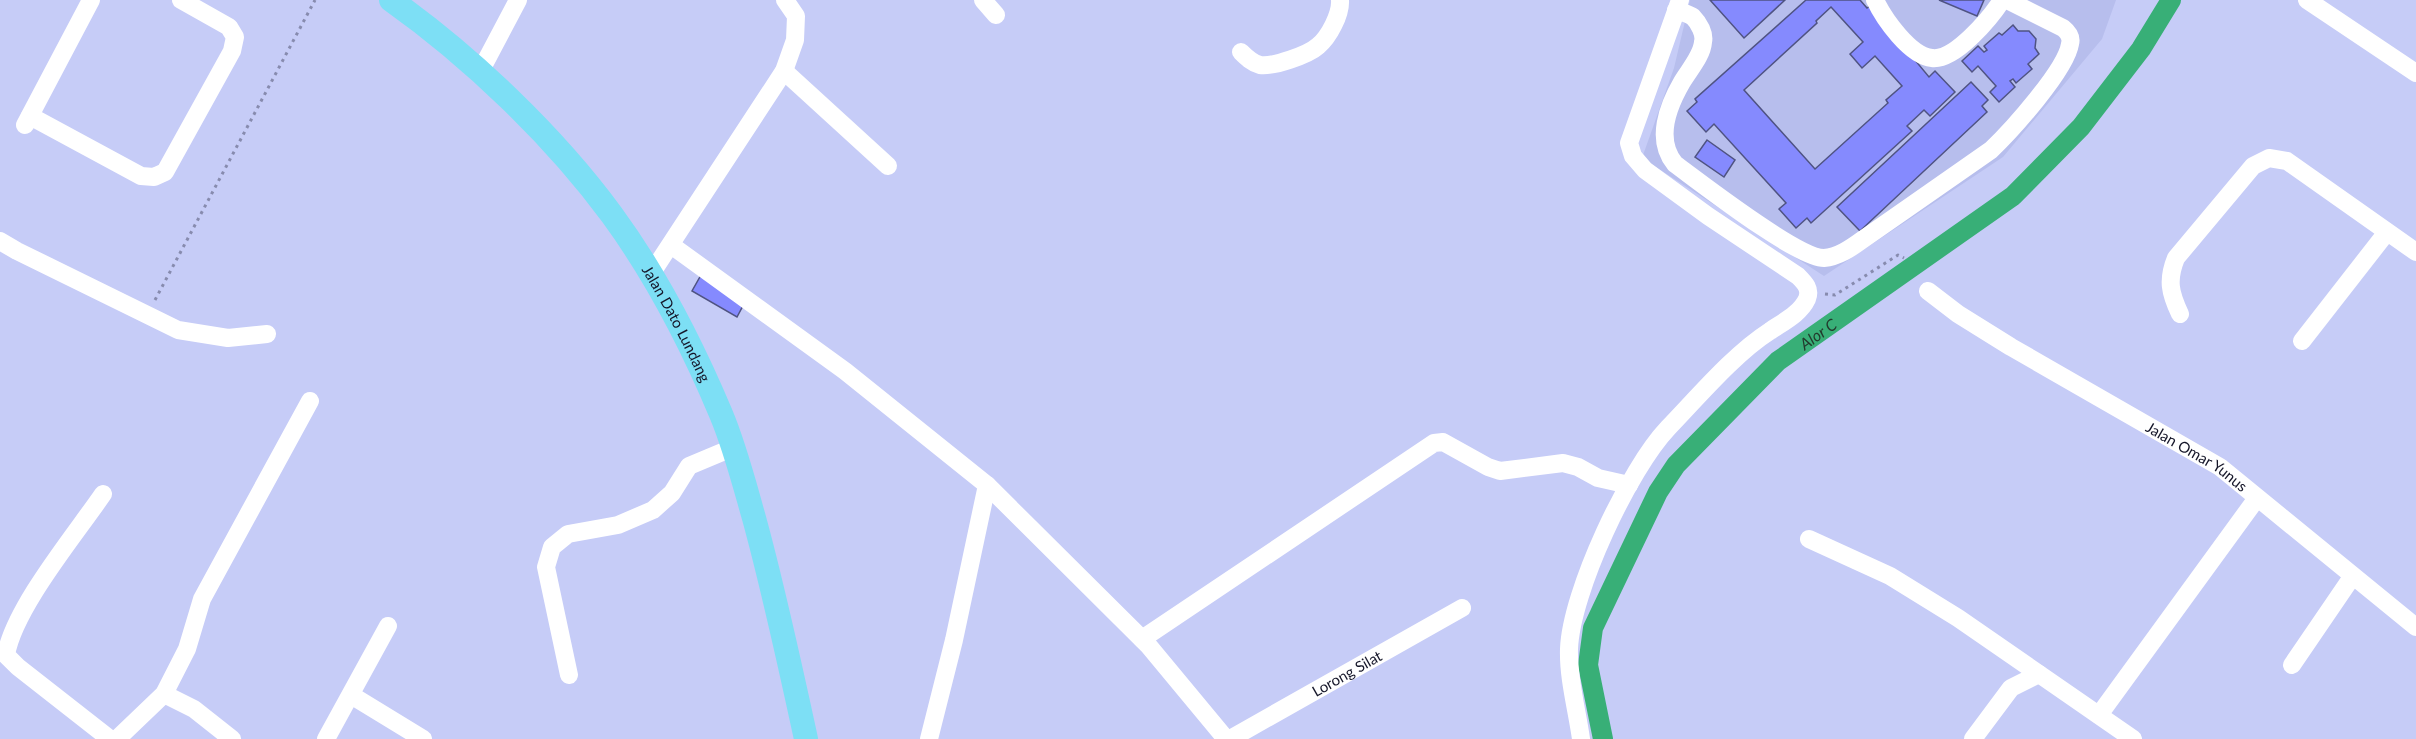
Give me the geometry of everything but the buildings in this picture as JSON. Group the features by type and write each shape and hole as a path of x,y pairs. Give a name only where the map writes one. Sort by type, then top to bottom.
{"main road":[{"name":"Jalan Dato Lundang","path":"391,0 480,72 534,126 612,214 651,274 683,334 721,415 768,567 806,739"}],"street":[{"path":"92,0 27,122 141,176 154,177 165,172 232,51 236,37 229,27 181,0"},
{"path":"480,72 518,0"},
{"path":"651,274 784,71 795,40 796,16 785,0"},
{"path":"983,0 996,15"},
{"path":"1241,52 1259,64 1276,66 1318,47 1332,27 1340,0"},
{"path":"1581,739 1569,649 1574,619 1591,564 1629,485 1666,430 1753,342 1800,310 1809,293 1807,285 1798,276 1708,216 1645,170 1633,156 1629,143 1678,5 1693,17 1703,32 1704,43 1680,84 1666,122 1664,141 1668,156 1675,164 1777,236 1806,253 1826,258 1845,252 1991,150 2005,136 2057,70 2071,41 2069,33 2063,28 2004,0 1977,32 1951,52 1934,59 1917,53 1909,47 1875,0"},
{"path":"2307,0 2416,73"},
{"path":"784,71 888,166"},
{"path":"2180,314 2174,300 2169,273 2175,258 2253,166 2270,158 2287,160 2416,252"},
{"path":"2302,341 2387,232"},
{"path":"0,241 178,330 228,338 267,334"},
{"path":"671,245 845,371 987,485 1142,639 1228,739"},
{"name":"Jalan Omar Yunus","path":"1928,291 1958,314 2212,461 2416,627"},
{"path":"117,739 164,694 187,649 202,599 310,401"},
{"path":"1142,639 1434,442 1443,442 1488,467 1500,471 1563,463 1578,466 1598,478 1629,485"},
{"path":"569,675 546,567 552,547 568,534 618,525 652,510 672,493 689,466 732,448"},
{"path":"929,739 954,640 987,485"},
{"path":"103,494 31,598 15,628 3,659 18,667 110,739"},
{"path":"2099,715 2257,498"},
{"path":"1809,539 1890,576 1958,618 2133,739"},
{"path":"2292,664 2352,577"},
{"name":"Lorong Silat","path":"1228,739 1462,608"},
{"path":"326,739 388,626"},
{"path":"1974,739 2011,688 2039,674"},
{"path":"164,694 194,709 232,739"},
{"path":"351,695 423,739"}],"path":[{"path":"148,314 315,0"},
{"path":"1809,293 1835,295 1898,255 1904,258"}],"shaded area":[{"path":"1690,0 2116,0 2102,39 2003,157 1824,276 1642,158 1674,68"}],"waterway":[{"name":"Alor C","path":"1603,739 1588,665 1593,628 1658,492 1676,465 1778,361 2013,196 2081,127 2141,49 2171,0"}]}
